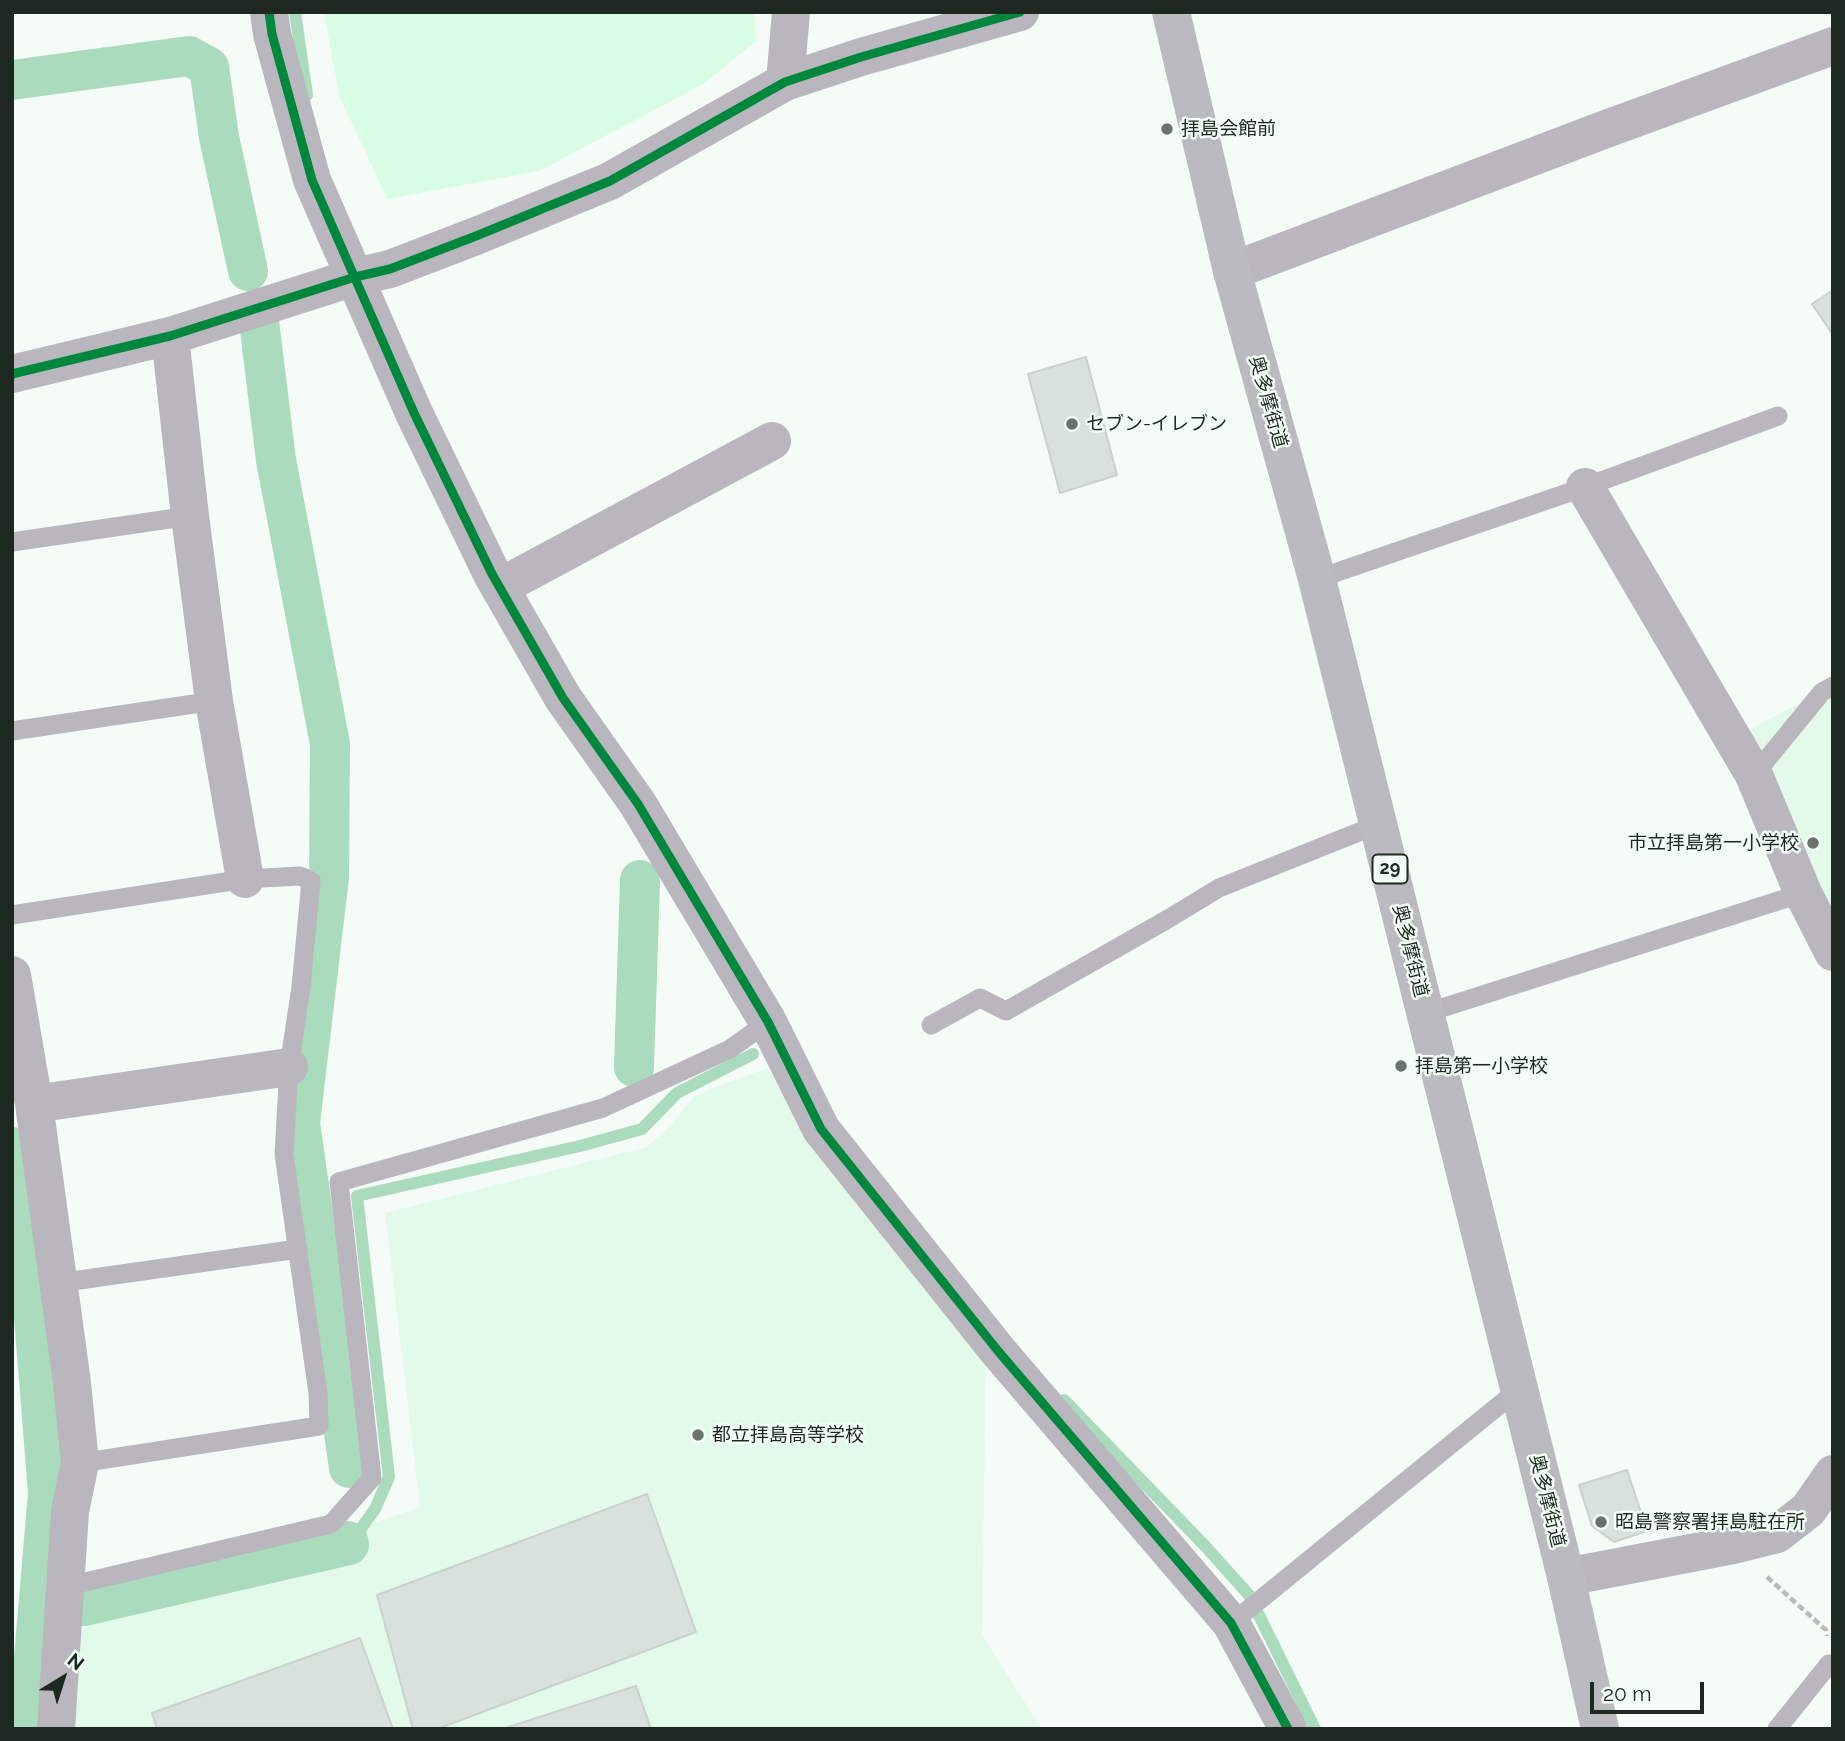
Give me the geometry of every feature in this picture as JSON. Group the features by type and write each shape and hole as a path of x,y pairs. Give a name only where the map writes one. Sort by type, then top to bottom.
{"main road":[{"name":"奥多摩街道","path":"1171,12 1232,271 1317,579 1379,824 1566,1577 1600,1729"}],"street":[{"path":"269,12 272,34 312,180 373,273 414,413 500,587 563,698 638,804 768,1022 821,1129 998,1351 1232,1622 1288,1729"},
{"path":"785,82 791,12"},
{"path":"12,374 170,336 373,273 476,236 610,181 785,82 1020,12"},
{"path":"1232,271 1833,46"},
{"path":"170,336 214,701 245,879"},
{"path":"500,587 772,441"},
{"path":"1585,487 1754,775 1802,893 1833,953"},
{"path":"12,975 34,1104 72,1383 80,1463 69,1511 56,1729"},
{"path":"34,1104 289,1067"},
{"path":"1566,1577 1777,1534 1808,1510 1833,1474"}],"lane":[{"path":"1317,579 1585,487 1778,416"},
{"path":"12,542 190,516"},
{"path":"1754,775 1822,692 1833,686"},
{"path":"12,731 214,701"},
{"path":"931,1025 980,998 1006,1011 1219,888 1379,824"},
{"path":"12,915 245,879 300,876 311,881 301,987 289,1067 284,1154 318,1393 319,1426 80,1463"},
{"path":"1426,1013 1802,893"},
{"path":"64,1587 331,1524 372,1478 339,1182 603,1108 730,1049 768,1022"},
{"path":"58,1283 298,1249"},
{"path":"1232,1622 1519,1389"},
{"path":"1777,1729 1829,1664"}],"path":[{"path":"1733,1545 1826,1630 1829,1664"}],"shaded area":[{"path":"324,12 754,12 756,41 705,83 539,171 387,199 339,95"},
{"name":"市立拝島第一小学校","path":"1833,685 1833,912 1728,741"},
{"name":"都立拝島高等学校","path":"767,1068 986,1364 982,1635 1042,1729 67,1729 75,1626 420,1507 385,1213 647,1147 672,1124 695,1095"}],"building":[{"path":"1833,290 1833,335 1812,304"},
{"name":"セブン-イレブン","path":"1086,357 1117,475 1060,493 1028,374"},
{"path":"1627,1470 1647,1531 1614,1542 1592,1526 1579,1485"},
{"path":"647,1494 696,1632 437,1729 413,1729 377,1595"},
{"path":"360,1638 393,1729 157,1729 152,1713"},
{"path":"636,1686 651,1729 502,1729"}],"waterway":[{"path":"295,12 307,95"},
{"path":"12,80 189,56 209,67 219,137 248,271"},
{"path":"258,313 276,460 330,744 329,877 300,1123 349,1468"},
{"path":"634,1067 640,880"},
{"path":"349,1545 375,1509 389,1477 357,1196 580,1146 642,1129 677,1093 753,1054"},
{"path":"12,1147 30,1267 48,1493 28,1729"},
{"path":"1064,1400 1249,1595 1315,1729"},
{"path":"84,1606 349,1545 348,1541"}],"cycle path":[{"path":"269,12 272,34 312,180 414,413 492,574 563,698 638,804 768,1022 821,1129 998,1351 1231,1623 1288,1729"},
{"path":"12,374 170,336 355,277 390,269 610,181 785,82 861,57 1020,12"}],"place":[{"name":"拝島会館前","path":"1167,129"},
{"name":"セブン-イレブン","path":"1072,424"},
{"name":"市立拝島第一小学校","path":"1813,843"},
{"name":"拝島第一小学校","path":"1401,1066"},
{"name":"都立拝島高等学校","path":"698,1435"},
{"name":"昭島警察署拝島駐在所","path":"1601,1522"}]}
